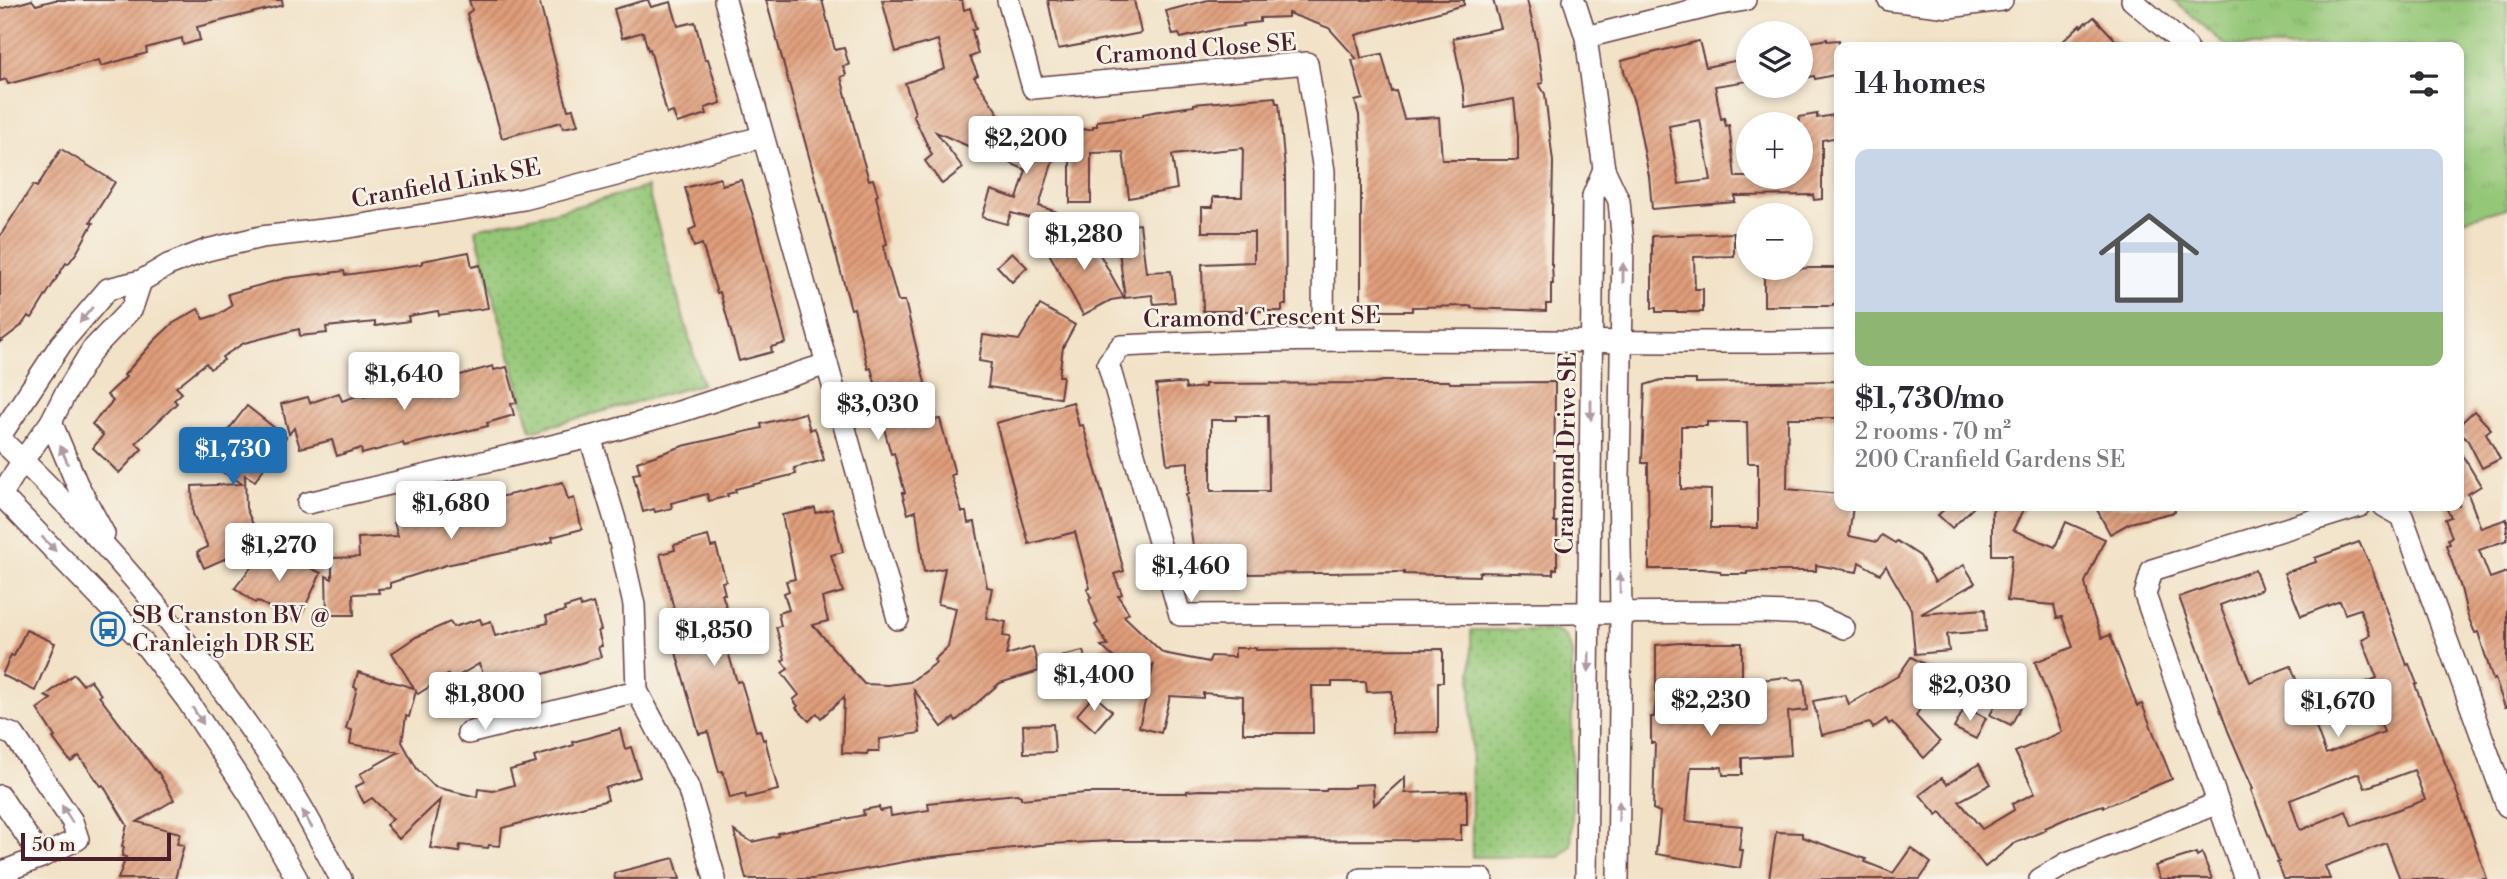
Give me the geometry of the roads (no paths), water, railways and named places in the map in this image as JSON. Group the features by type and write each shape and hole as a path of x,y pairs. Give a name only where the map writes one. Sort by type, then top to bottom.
{"street":[{"path":"725,0 898,619"},
{"name":"Cramond Close SE","path":"1009,0 1033,88 1307,63 1324,171 1323,339"},
{"path":"1574,0 1586,37 1605,169 1619,201 1623,245 1619,477 1621,612 1618,879"},
{"path":"1586,37 1745,0"},
{"path":"1889,0 1949,7 2002,0"},
{"path":"2132,0 2181,42"},
{"name":"Cranfield Link SE","path":"0,438 61,344 108,289 141,281 168,265 207,250 261,237 349,227 492,205 762,137"},
{"path":"1592,341 1593,196 1605,169"},
{"path":"141,281 132,308 92,350 51,422 0,496 142,641 187,700 244,786 296,879"},
{"name":"Cramond Crescent SE","path":"1590,612 1180,615 1108,363 1121,346 1323,339 1592,341"},
{"name":"Cramond Drive SE","path":"1586,879 1592,341 1834,341"},
{"path":"308,503 590,437 827,364"},
{"path":"51,422 76,484 117,559"},
{"path":"590,437 615,520 634,605 637,691 688,787 715,879"},
{"path":"0,438 117,559 170,621 228,697 285,779 341,879"},
{"path":"2245,879 2145,595 2152,569 2343,511"},
{"path":"2393,511 2402,516 2507,806"},
{"path":"1590,612 1813,614 1844,628"},
{"path":"468,733 637,691"},
{"path":"0,730 14,735 72,821 78,839 41,858 0,873"},
{"path":"0,796 41,858"},
{"path":"2040,879 2067,863 2218,803"},
{"path":"1361,879 1482,879"}],"place":[{"name":"SB Cranston BV @ Cranleigh DR SE","path":"108,629"}]}
